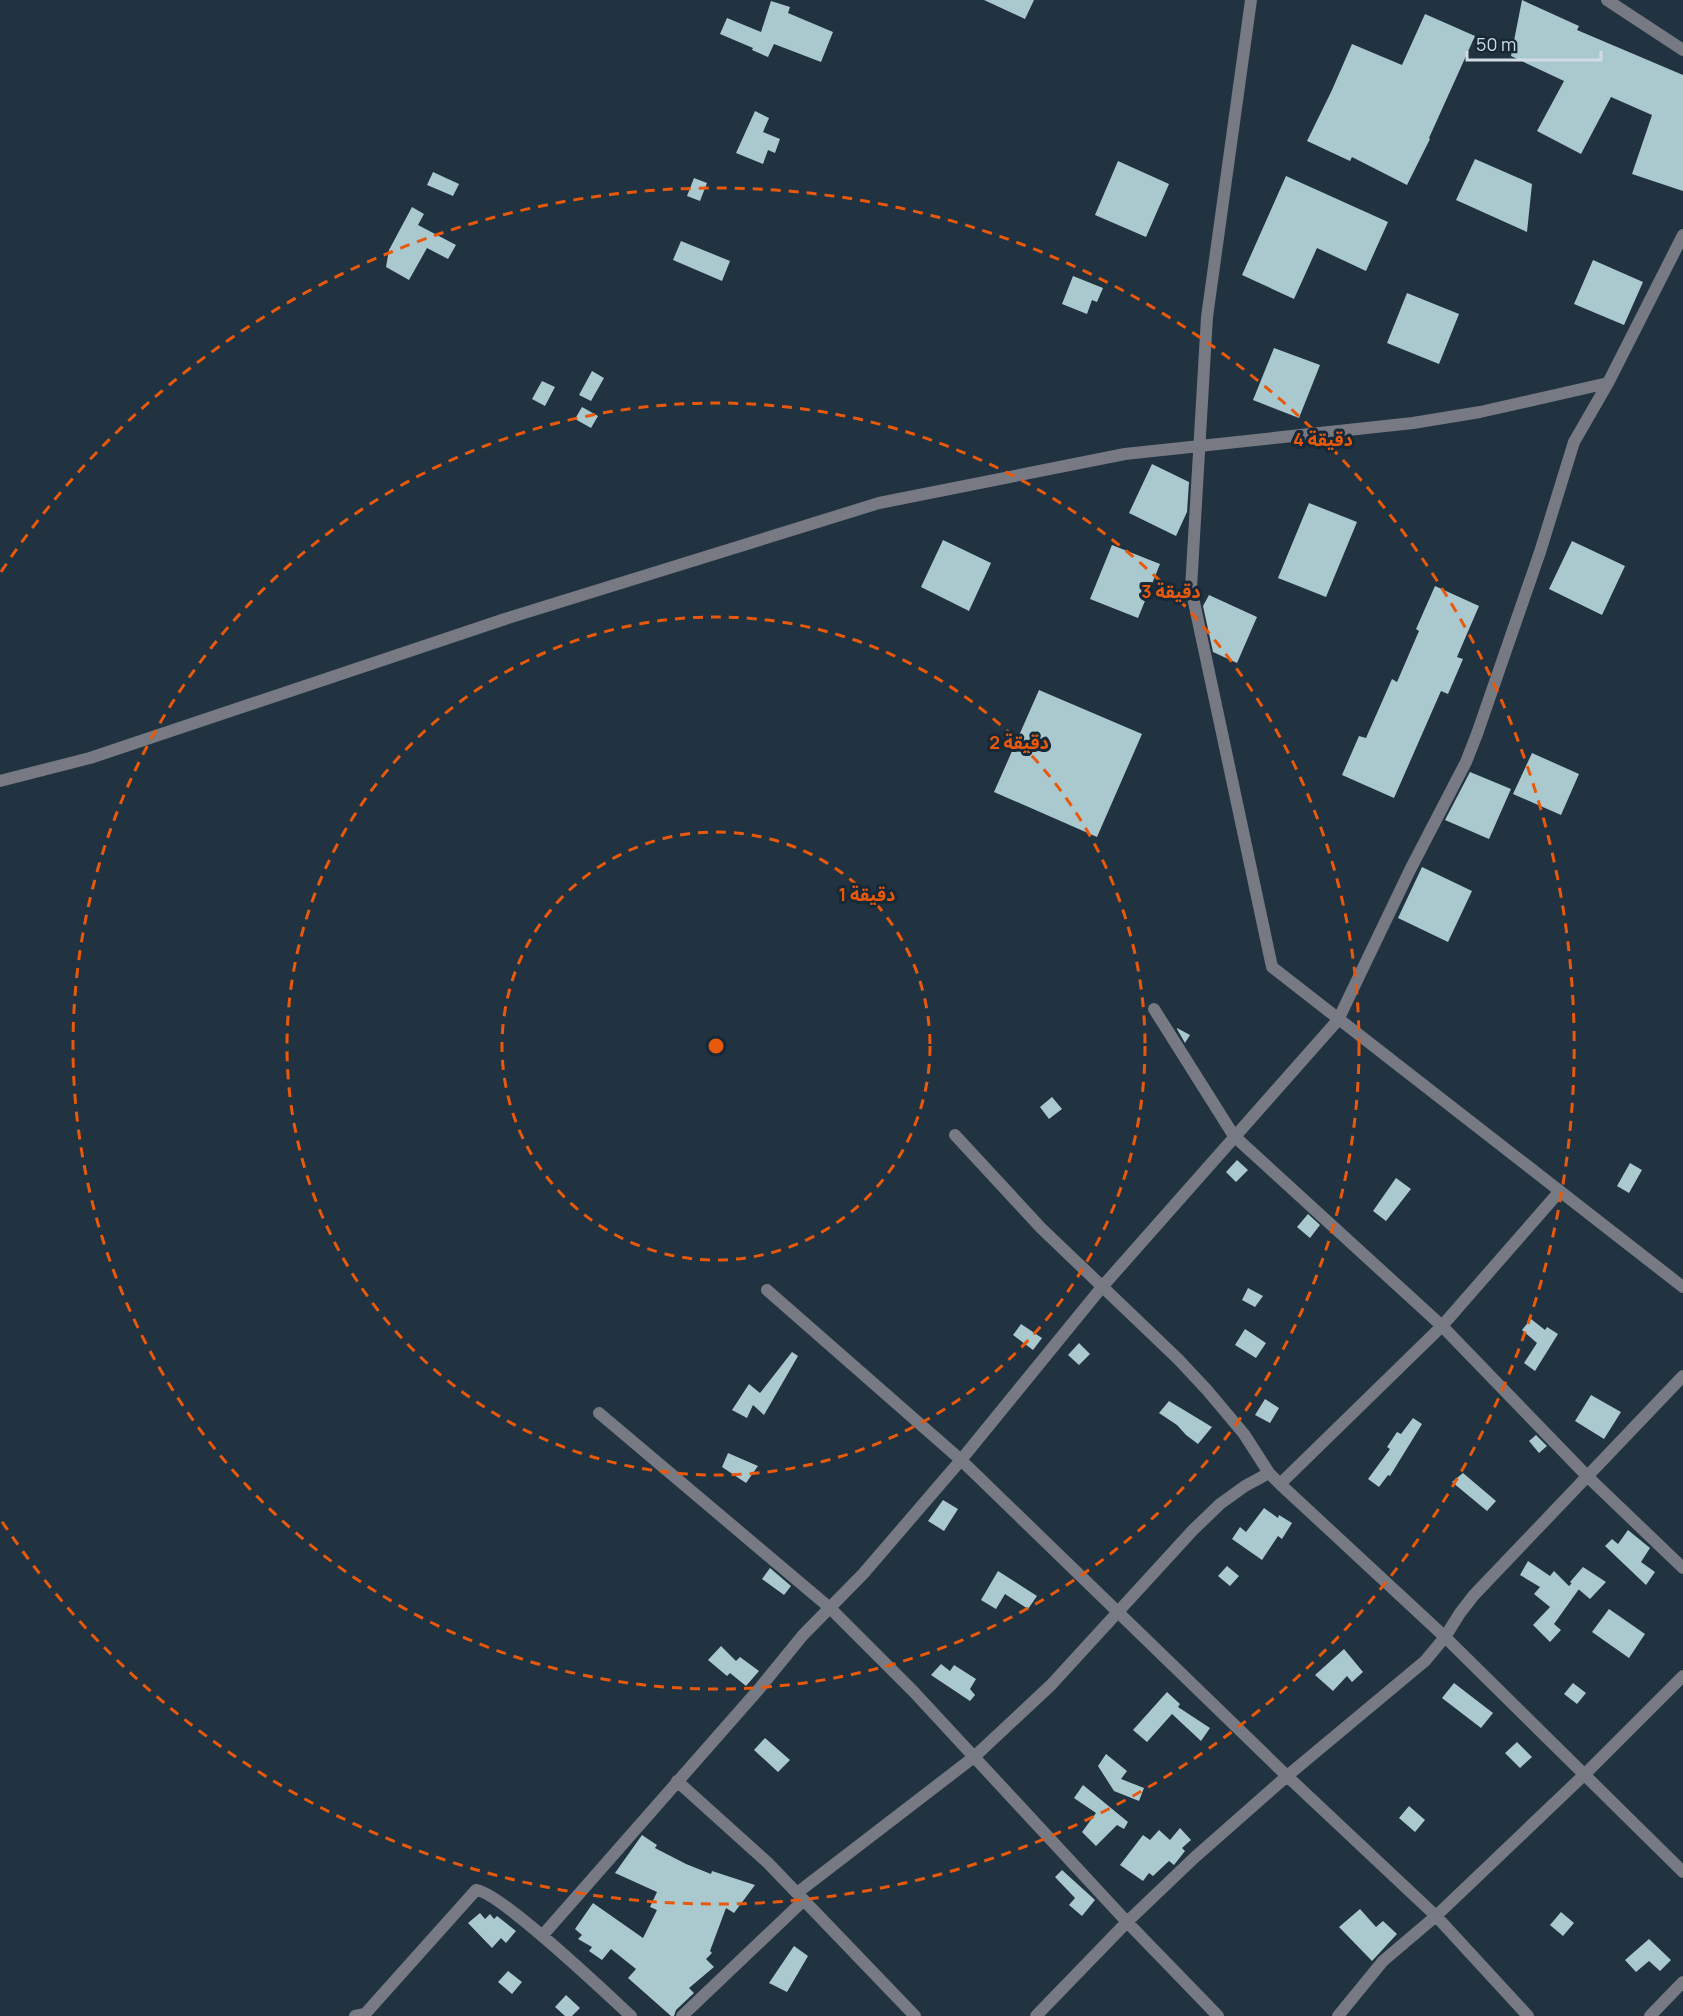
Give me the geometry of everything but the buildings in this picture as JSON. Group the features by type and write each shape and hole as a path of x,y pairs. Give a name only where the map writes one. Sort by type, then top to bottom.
{"street":[{"path":"1251,0 1207,317 1191,588 1272,967 1683,1287"},
{"path":"1607,0 1683,50"},
{"path":"542,1936 759,1689 803,1635 863,1574 961,1460 1102,1287 1338,1020 1478,734 1540,552 1574,442 1608,383 1683,236"},
{"path":"0,781 90,758 505,619 879,503 1125,454 1413,423 1479,412 1608,383"},
{"path":"1154,1009 1234,1136 1442,1326 1588,1477 1683,1568"},
{"path":"955,1135 1041,1228 1208,1390 1244,1434 1269,1473 1444,1638 1683,1872"},
{"path":"1280,1484 1442,1326 1559,1192"},
{"path":"767,1290 961,1460 1287,1776 1436,1916 1528,2016"},
{"path":"1036,2016 1127,1922 1194,1858 1425,1660 1444,1638 1474,1595 1683,1376"},
{"path":"599,1413 830,1608 914,1691 1127,1922 1218,2016"},
{"path":"682,2016 801,1896 974,1756 1051,1684 1168,1554 1213,1510 1245,1486 1269,1473"},
{"path":"1338,2016 1383,1961 1436,1916 1585,1774 1683,1676"},
{"path":"677,1781 768,1863 915,2016"},
{"path":"363,2015 476,1890 490,1894 542,1936 631,2016"},
{"path":"1650,2016 1683,1982"}]}
